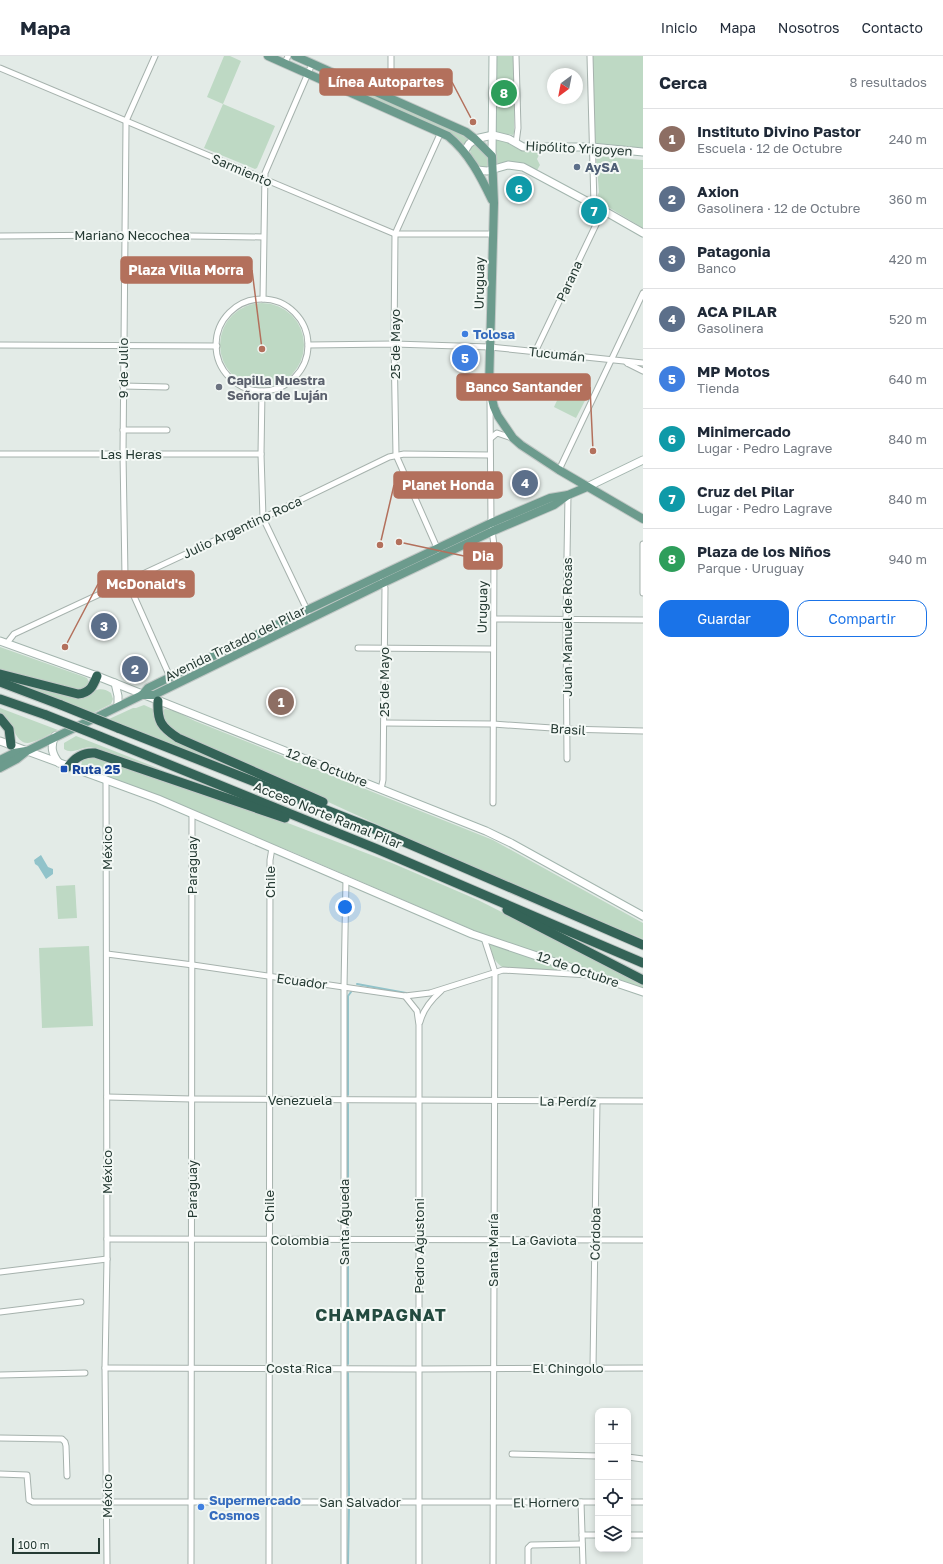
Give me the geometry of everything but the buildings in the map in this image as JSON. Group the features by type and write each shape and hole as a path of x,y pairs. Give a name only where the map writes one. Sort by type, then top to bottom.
{"highway":[{"path":"0,674 78,694 84,693 90,689 96,676"},
{"name":"Acceso Norte Ramal Pilar","path":"0,682 372,828 643,945"},
{"name":"Acceso Norte Ramal Pilar","path":"0,699 99,736 377,849 643,963"},
{"path":"158,701 157,713 160,722 168,731 178,738 323,803 372,828"},
{"path":"0,718 9,729 11,745"},
{"path":"68,766 74,759 84,754 91,753 100,755 377,849"},
{"path":"475,891 516,916 643,980"}],"main road":[{"path":"268,56 286,60 308,74 441,132 455,142 464,152 477,170 494,203"},
{"path":"295,56 466,132 492,156"},
{"name":"Uruguay","path":"492,156 494,203 492,234 490,387 498,416 513,438 532,453 643,519"},
{"name":"Avenida Tratado del Pilar","path":"142,695 154,695 311,619 492,527 554,505 568,495 587,487"},
{"name":"Avenida Tratado del Pilar","path":"142,695 148,688 380,575 439,553"},
{"path":"0,760 14,753 27,750 142,695"},
{"path":"0,768 17,759 27,750"}],"street":[{"name":"9 de Julio","path":"155,56 126,121 123,344 123,454 126,581 170,677"},
{"path":"390,99 391,56"},
{"path":"492,156 493,56"},
{"path":"516,56 518,128 516,143"},
{"path":"590,56 594,205"},
{"path":"263,299 265,173 312,64"},
{"name":"Sarmiento","path":"0,68 395,234 492,234"},
{"name":"25 de Mayo","path":"439,553 396,455 394,344 395,234 441,132"},
{"path":"464,152 469,144 475,139 493,135"},
{"name":"Hipólito Yrigoyen","path":"493,135 509,139 523,147 592,147 643,152"},
{"path":"477,170 483,171 508,165 523,167 643,233"},
{"name":"Parana","path":"535,352 603,210"},
{"name":"Mariano Necochea","path":"0,236 124,235 263,237"},
{"path":"559,470 643,293"},
{"path":"263,299 276,301 287,306 297,315 304,326 308,345 305,361 298,373 288,383 276,389 262,391 249,389 228,375 221,365 217,346 220,327 227,316 235,308 246,302 263,299"},
{"path":"0,345 123,344 217,346"},
{"name":"Tucumán","path":"308,345 394,344 490,347 643,363"},
{"name":"Tucumán","path":"624,362 643,372"},
{"path":"123,386 166,387"},
{"name":"Uruguay","path":"490,387 490,454 492,527 494,545 493,803"},
{"path":"262,391 261,454 263,518 311,619"},
{"path":"123,430 167,430"},
{"path":"491,438 497,433 513,438"},
{"name":"Las Heras","path":"0,454 261,454"},
{"name":"Julio Argentino Roca","path":"3,642 14,634 396,455 490,454"},
{"path":"587,487 643,460"},
{"name":"Juan Manuel de Rosas","path":"567,759 566,619 568,495"},
{"path":"643,544 643,593"},
{"name":"25 de Mayo","path":"380,575 383,583 384,648 383,780 381,789"},
{"path":"494,619 643,620"},
{"name":"12 de Octubre","path":"3,642 115,683 500,837 643,916"},
{"path":"358,648 493,649"},
{"path":"115,683 118,696 118,706"},
{"name":"Brasil","path":"384,723 493,724 567,729 643,731"},
{"path":"55,736 52,743 52,750 58,763"},
{"name":"12 de Octubre","path":"0,741 106,779 192,814 484,938 643,992"},
{"name":"México","path":"106,779 107,1259 105,1368 107,1564"},
{"name":"Paraguay","path":"192,814 192,1564"},
{"name":"Chile","path":"269,1564 269,977 270,860 272,848"},
{"name":"Santa Águeda","path":"344,1564 344,987 346,879"},
{"name":"Santa María","path":"484,938 495,972 493,1564"},
{"name":"Ecuador","path":"107,954 405,996 420,995 442,990 503,970 596,975"},
{"path":"558,974 561,963"},
{"name":"Pedro Agustoni","path":"419,1025 422,1015 427,1007 442,990"},
{"path":"405,996 414,1006 427,1007 426,999 420,995 413,1001 414,1006"},
{"name":"Pedro Agustoni","path":"414,1006 419,1025 419,1564"},
{"name":"Venezuela","path":"107,1097 269,1100 494,1100"},
{"name":"La Perdíz","path":"494,1100 643,1101"},
{"name":"Córdoba","path":"593,1368 597,1101"},
{"name":"Colombia","path":"107,1239 493,1240"},
{"name":"La Gaviota","path":"493,1240 643,1240"},
{"path":"0,1272 107,1259"},
{"path":"0,1312 81,1302"},
{"name":"Costa Rica","path":"105,1368 494,1368"},
{"name":"El Chingolo","path":"494,1368 643,1368"},
{"path":"0,1375 85,1373"},
{"path":"0,1438 62,1439 66,1446 67,1476"},
{"path":"512,1454 595,1456"},
{"path":"631,1457 643,1459"},
{"name":"San Salvador","path":"0,1474 28,1475 29,1500 33,1502 494,1503"},
{"path":"581,1502 583,1564"},
{"name":"El Hornero","path":"494,1503 595,1502"},
{"path":"631,1502 643,1502"},
{"path":"582,1535 595,1535"},
{"path":"631,1535 643,1535"},
{"path":"528,1564 528,1548 531,1544 582,1544"}],"green space":[{"path":"224,56 230,56 241,61 223,104 207,97"},
{"path":"495,56 514,56 513,135 495,132"},
{"path":"593,56 643,56 643,148 594,143"},
{"path":"345,86 355,87 451,129 468,139 464,145 450,132"},
{"path":"223,104 275,126 257,168 255,169 204,148"},
{"path":"496,139 501,139 520,150 542,151 542,154 539,155 537,159 540,165 536,172 498,164 495,161"},
{"path":"473,145 476,145 488,157 489,163 487,167 481,167 477,164 471,154 470,149"},
{"path":"596,156 643,160 643,228 598,201 597,197 599,192"},
{"path":"262,303 270,304 285,310 297,322 303,337 303,353 297,368 285,380 270,386 262,387 254,386 239,380 227,368 221,353 220,345 221,337 227,322 239,310 254,304"},
{"path":"567,379 590,391 576,418 554,407"},
{"path":"0,647 87,678 89,682 88,686 81,691 0,671"},
{"path":"0,679 86,695 95,690 101,689 111,693 113,699 111,704 91,714"},
{"path":"144,705 153,709 157,722 241,770 107,720 133,708"},
{"path":"0,708 58,730 35,741 26,743 18,738 9,723 0,714"},
{"path":"165,709 175,711 195,721 493,840 643,923 643,939 468,865 196,743 165,726 162,711"},
{"path":"76,736 165,771 91,747 73,751 67,751 64,749 64,743"},
{"path":"87,757 93,757 241,805 392,863 478,900 643,984 643,989 621,980 487,936 290,851 81,768 82,760"},
{"path":"75,885 77,918 58,919 56,886"},
{"path":"494,944 557,967 558,969 557,971 504,968 498,964 492,955 490,945"},
{"path":"89,946 93,1026 42,1028 39,948"}],"water":[{"path":"41,855 48,867 53,869 53,874 46,879 38,866 35,864 34,860"}],"waterway":[{"path":"357,984 406,993"},
{"path":"348,1095 348,996 351,992"},
{"path":"348,1104 348,1235"},
{"path":"348,1245 348,1364"},
{"path":"348,1373 349,1498"},
{"path":"348,1564 349,1507"}],"place":[{"name":"Plaza de los Niños","path":"504,93"},
{"name":"Línea Autopartes","path":"473,122"},
{"name":"AySA","path":"577,167"},
{"name":"Minimercado","path":"519,189"},
{"name":"Cruz del Pilar","path":"594,211"},
{"name":"Tolosa","path":"465,334"},
{"name":"Plaza Villa Morra","path":"262,349"},
{"name":"MP Motos","path":"465,358"},
{"name":"Capilla Nuestra Señora de Luján","path":"219,387"},
{"name":"Banco Santander","path":"593,451"},
{"name":"ACA PILAR","path":"525,483"},
{"name":"Dia","path":"399,542"},
{"name":"Planet Honda","path":"380,545"},
{"name":"Patagonia","path":"104,626"},
{"name":"McDonald's","path":"65,647"},
{"name":"Axion","path":"135,669"},
{"name":"Instituto Divino Pastor","path":"281,702"},
{"name":"Ruta 25","path":"64,769"},
{"name":"Supermercado Cosmos","path":"201,1507"}],"district":[{"name":"CHAMPAGNAT","path":"381,1314"}]}
